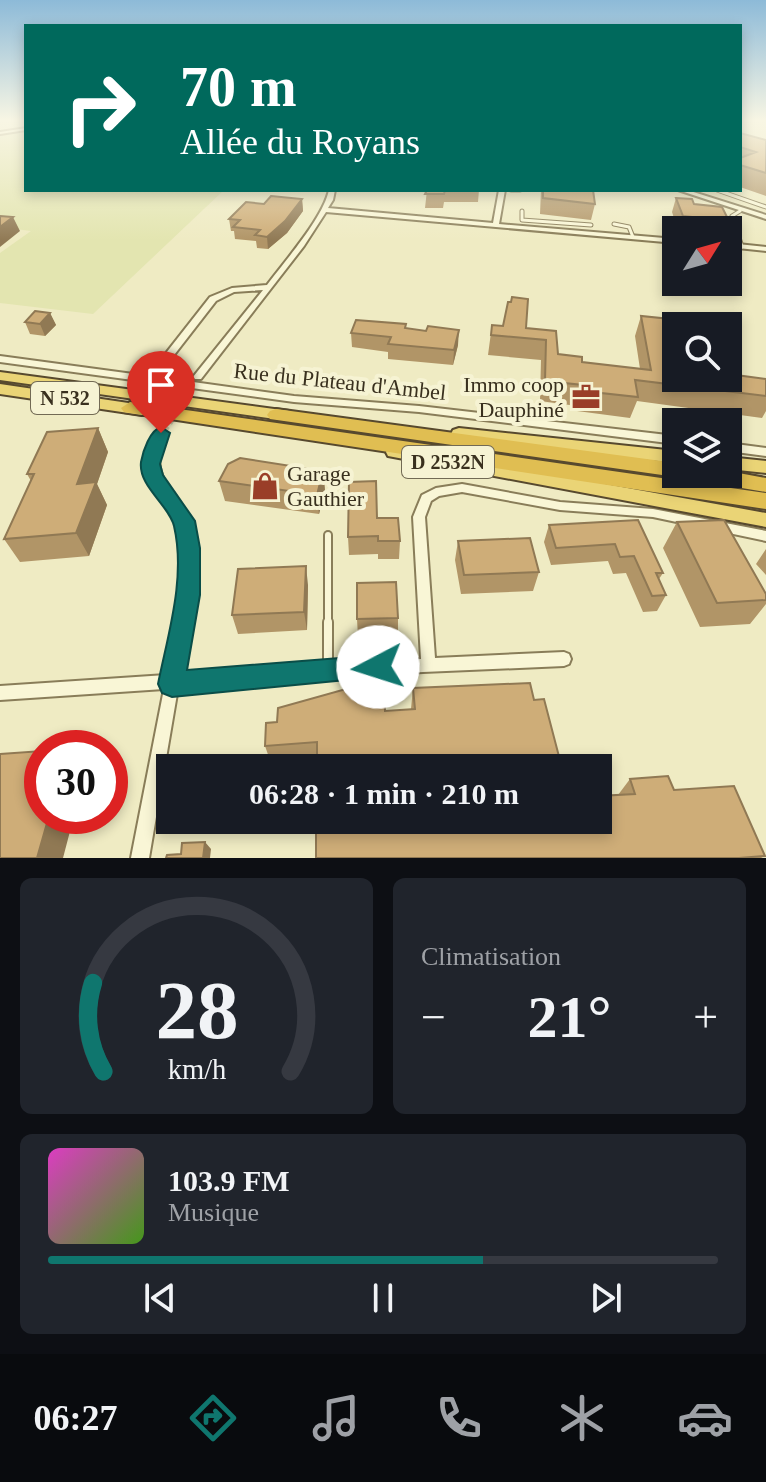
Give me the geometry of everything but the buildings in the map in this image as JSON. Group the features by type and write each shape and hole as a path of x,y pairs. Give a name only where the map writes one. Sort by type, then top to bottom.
{"highway":[{"name":"N 532","path":"0,376 276,415"},
{"name":"N 532","path":"0,389 130,408"},
{"name":"D 2532N","path":"130,408 766,520"},
{"path":"130,408 766,501"},
{"name":"D 2532N","path":"276,415 662,456"},
{"path":"276,415 662,468"},
{"path":"742,464 766,467"},
{"path":"742,481 766,485"}],"street":[{"path":"198,377 266,287 279,275 324,210 331,192"},
{"path":"496,225 502,192"},
{"path":"687,192 766,217"},
{"path":"324,210 496,225 569,227 662,240"},
{"path":"742,247 766,249"},
{"path":"150,380 213,299 232,290 266,287"},
{"name":"Rue du Plateau d'Ambel","path":"0,359 150,380 662,438"},
{"path":"140,858 188,595 189,548 184,521 154,477 150,464 161,433"},
{"path":"742,449 766,452"},
{"path":"428,663 419,517 426,498 436,492 462,488 560,506 653,513 766,536"},
{"path":"0,693 172,684 428,663 564,659"}],"lane":[{"path":"723,192 766,207"},
{"path":"522,211 522,220 534,225"},
{"path":"732,216 740,211"},
{"path":"614,224 629,227 633,237"},
{"path":"569,227 591,225"},
{"path":"328,535 328,671"}],"green space":[{"path":"0,161 24,161 24,192 222,192 93,314 0,303 0,253 31,231 0,227"}],"tunnel":[{"path":"161,433 198,377"}],"place":[{"name":"Immo coop Dauphiné","path":"586,397"},
{"name":"Garage Gauthier","path":"265,486"}],"route":[{"path":"161,433 152,449 150,464 154,477 184,521 189,548 188,595 172,684 378,667"}]}
